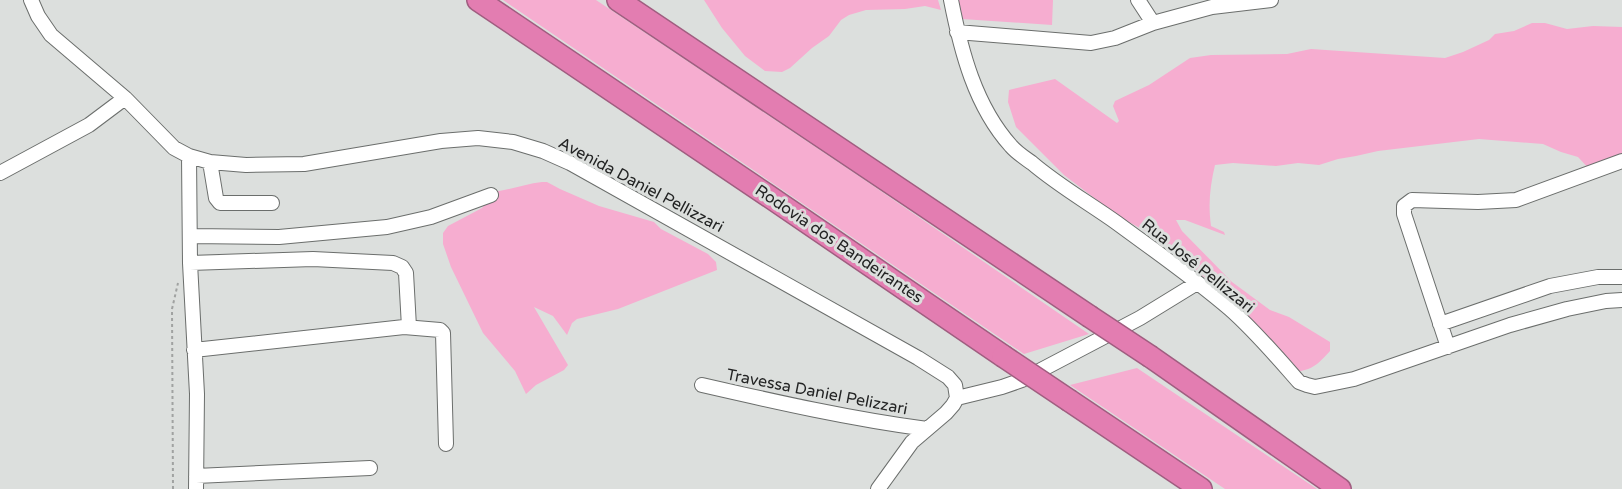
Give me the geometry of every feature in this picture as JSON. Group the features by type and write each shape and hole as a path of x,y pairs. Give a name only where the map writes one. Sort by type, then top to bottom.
{"highway":[{"name":"Rodovia dos Bandeirantes","path":"478,0 1201,489"},
{"path":"618,0 1151,357 1340,489"}],"street":[{"name":"Avenida Daniel Pellizzari","path":"31,0 38,16 51,35 125,98 174,148 189,156 210,162 246,165 304,164 441,141 478,138 513,142 543,151 632,197 918,358 955,384 957,398"},
{"name":"Rua José Pellizzari","path":"951,0 966,63 981,99 998,129 1012,147 1050,179 1114,221 1231,310 1299,381 1307,385 1323,386 1354,379 1510,325 1567,309 1622,300"},
{"path":"1138,0 1153,23"},
{"path":"957,32 1091,43 1115,38 1153,23 1212,7 1271,0"},
{"path":"0,173 89,125 125,98"},
{"path":"189,156 190,263 196,394 196,483 370,468"},
{"path":"1448,347 1404,214 1404,206 1413,200 1478,202 1516,200 1622,161"},
{"path":"210,162 216,198 220,202 272,203"},
{"path":"190,236 279,237 387,227 430,217 491,195"},
{"path":"190,263 313,259 393,263 402,267 406,273 409,327"},
{"path":"1440,324 1550,286 1598,277 1622,277"},
{"path":"878,489 912,442 946,413 957,398 1022,380 1140,318 1197,283"},
{"path":"194,350 409,327 440,330 443,333 446,444"},
{"name":"Travessa Daniel Pelizzari","path":"702,386 810,410 927,429"}],"path":[{"path":"173,489 172,309 177,284 190,263"}],"shaded area":[{"path":"503,0 596,0 1089,334 1024,354"},
{"path":"704,0 938,0 941,10 925,6 866,10 849,15 841,20 829,36 782,72 765,71 745,56 722,28"},
{"path":"957,0 1053,0 1052,25 962,19"},
{"path":"1532,23 1545,23 1567,29 1593,26 1622,27 1622,161 1591,171 1578,157 1543,144 1479,139 1378,151 1319,165 1298,163 1276,166 1233,163 1215,165 1210,195 1211,226 1224,232 1225,235 1185,220 1176,220 1182,231 1232,282 1270,310 1289,317 1330,342 1330,351 1319,362 1307,370 1295,372 1253,322 1203,276 1156,237 1118,216 1064,175 1016,127 1008,102 1009,90 1055,79 1117,123 1119,121 1113,106 1115,101 1149,85 1190,58 1211,55 1287,54 1311,49 1445,58 1489,40 1495,34 1514,31"},
{"path":"547,182 599,206 654,222 661,229 708,254 716,262 717,270 618,309 577,319 572,323 567,335 553,316 534,307 568,365 564,370 536,385 526,394 515,371 483,333 451,267 443,244 443,233 448,226 482,208 492,197 493,192"},
{"path":"1137,368 1317,489 1225,489 1070,385"}]}
